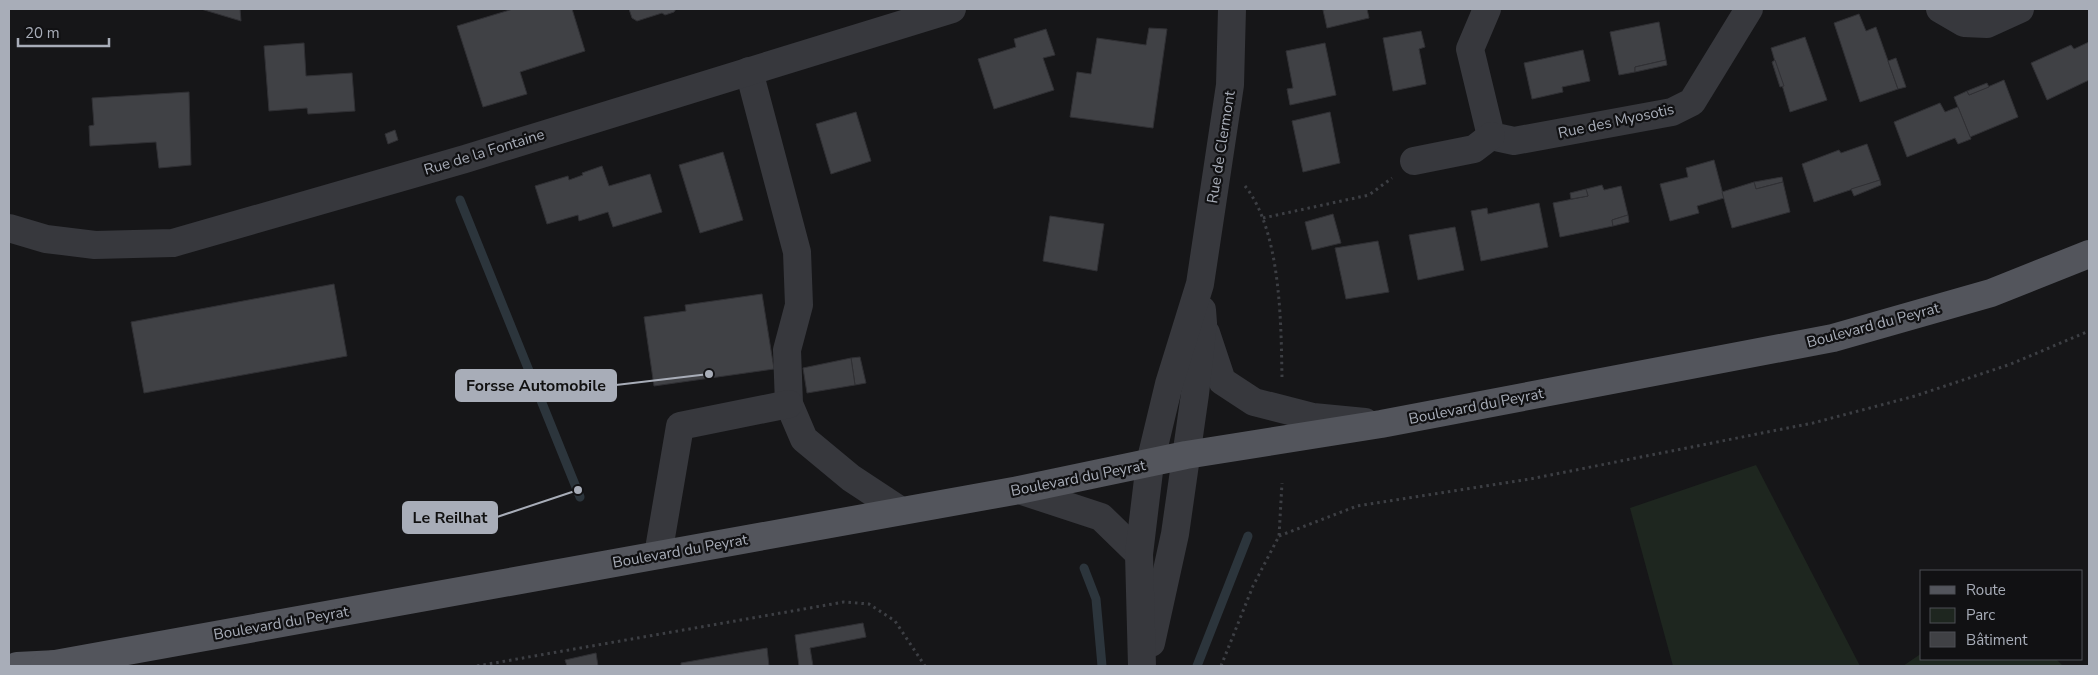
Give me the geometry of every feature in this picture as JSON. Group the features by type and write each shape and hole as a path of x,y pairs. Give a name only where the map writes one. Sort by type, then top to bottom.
{"main road":[{"name":"Boulevard du Peyrat","path":"17,666 50,665 1019,490 1186,455 1381,424 1833,338 1991,292 2089,254"}],"street":[{"name":"Rue de la Fontaine","path":"9,228 46,239 95,245 173,242 465,159 952,9"},
{"name":"Rue de Clermont","path":"1139,554 1150,463 1169,384 1200,284 1230,85 1232,9"},
{"path":"1414,161 1474,149 1491,136 1470,49 1486,9"},
{"name":"Rue des Myosotis","path":"1491,136 1514,142 1672,112 1692,102 1749,9"},
{"path":"1940,9 1964,22 1987,24 2020,9"},
{"path":"749,70 797,252 799,305 787,350 789,404 804,439 850,478 901,511"},
{"name":"Rue de Clermont","path":"1146,666 1175,534 1203,323 1200,284"},
{"name":"Rue de Clermont","path":"1203,323 1222,381 1254,402 1313,417 1381,424"},
{"path":"658,555 680,426 789,404"},
{"path":"1019,490 1101,517 1139,554 1142,666"}],"path":[{"path":"1220,154 1250,192 1263,218 1276,273 1281,335 1282,381"},
{"path":"1263,218 1369,195 1414,161"},
{"path":"1280,536 1357,506 1530,479 1813,423 1915,396 1994,369 2089,331"},
{"path":"1221,666 1253,586 1280,536 1282,484"},
{"path":"477,666 844,602 869,604 895,621 925,666"}],"green space":[{"path":"1756,465 1860,666 1673,666 1630,508"},
{"path":"1920,654 1920,660 2057,660 2063,666 1903,666"}],"building":[{"path":"201,9 240,9 241,21"},
{"path":"513,9 572,9 585,51 520,72 527,94 483,107 457,26"},
{"path":"629,9 676,9 674,12 665,15 662,13 637,21 632,18"},
{"path":"1367,9 1369,18 1327,28 1323,10"},
{"path":"1859,14 1866,31 1876,27 1898,89 1860,102 1834,23"},
{"path":"1659,22 1666,60 1635,67 1635,72 1619,75 1610,32"},
{"path":"1149,28 1167,29 1153,128 1070,117 1077,72 1091,74 1097,38 1146,45"},
{"path":"1046,29 1055,55 1043,58 1054,90 994,109 978,59 1016,47 1014,39"},
{"path":"1421,31 1425,47 1419,49 1426,84 1393,91 1383,38"},
{"path":"1805,37 1827,100 1790,112 1771,48"},
{"path":"2089,42 2089,80 2047,100 2031,63 2071,45 2074,49"},
{"path":"304,43 306,76 352,73 355,111 308,114 307,108 269,111 264,46"},
{"path":"1325,43 1336,95 1290,105 1287,89 1293,88 1286,51"},
{"path":"1583,50 1590,81 1562,87 1563,92 1532,99 1524,63"},
{"path":"1896,58 1906,87 1898,89 1888,61"},
{"path":"1666,60 1667,65 1635,72 1635,67"},
{"path":"1775,60 1784,86 1780,87 1772,62"},
{"path":"2004,80 2018,117 1970,137 1954,97 1967,91 1969,95"},
{"path":"1987,83 1989,87 1969,95 1967,91"},
{"path":"189,92 191,165 159,168 156,142 90,146 89,126 94,125 92,98"},
{"path":"1940,103 1945,112 1958,107 1971,139 1958,144 1955,138 1907,157 1894,122"},
{"path":"856,112 871,161 831,174 816,124"},
{"path":"1330,112 1340,163 1303,172 1292,121"},
{"path":"395,130 398,140 388,144 385,134"},
{"path":"1867,144 1880,180 1814,202 1802,164 1839,150 1841,153"},
{"path":"723,152 743,220 700,233 679,165"},
{"path":"1714,160 1724,198 1697,206 1699,213 1670,221 1660,184 1688,177 1686,168"},
{"path":"602,166 609,186 650,174 662,212 613,227 608,212 579,221 578,215 547,224 535,186 568,176 569,180"},
{"path":"1782,177 1783,182 1756,189 1754,182"},
{"path":"1880,180 1881,185 1854,196 1851,189"},
{"path":"1754,182 1756,189 1783,182 1790,212 1732,228 1722,192"},
{"path":"1602,185 1604,190 1621,186 1628,215 1612,220 1613,226 1560,237 1553,203 1588,196 1586,189"},
{"path":"1586,189 1588,196 1571,199 1570,193"},
{"path":"1539,203 1548,247 1481,261 1471,211 1487,208 1488,214"},
{"path":"1333,214 1341,243 1312,250 1305,222"},
{"path":"1628,215 1629,222 1613,226 1612,220"},
{"path":"1050,216 1104,224 1097,271 1043,261"},
{"path":"1455,227 1464,270 1418,280 1409,235"},
{"path":"1378,241 1389,292 1346,299 1335,248"},
{"path":"334,284 347,356 144,393 131,322"},
{"path":"762,294 774,369 654,386 644,317 686,311 685,305"},
{"path":"860,357 866,383 855,385 851,358"},
{"path":"851,358 855,385 807,393 803,368"},
{"path":"863,623 866,637 810,648 813,666 799,666 795,635"},
{"path":"767,648 769,666 681,666 681,663"},
{"path":"596,653 598,666 567,666 565,660"}],"waterway":[{"path":"460,200 580,497"},
{"path":"1197,666 1248,536"},
{"path":"1084,568 1096,599 1102,666"}],"place":[{"name":"Forsse Automobile","path":"709,374"},
{"name":"Le Reilhat","path":"578,490"}]}
